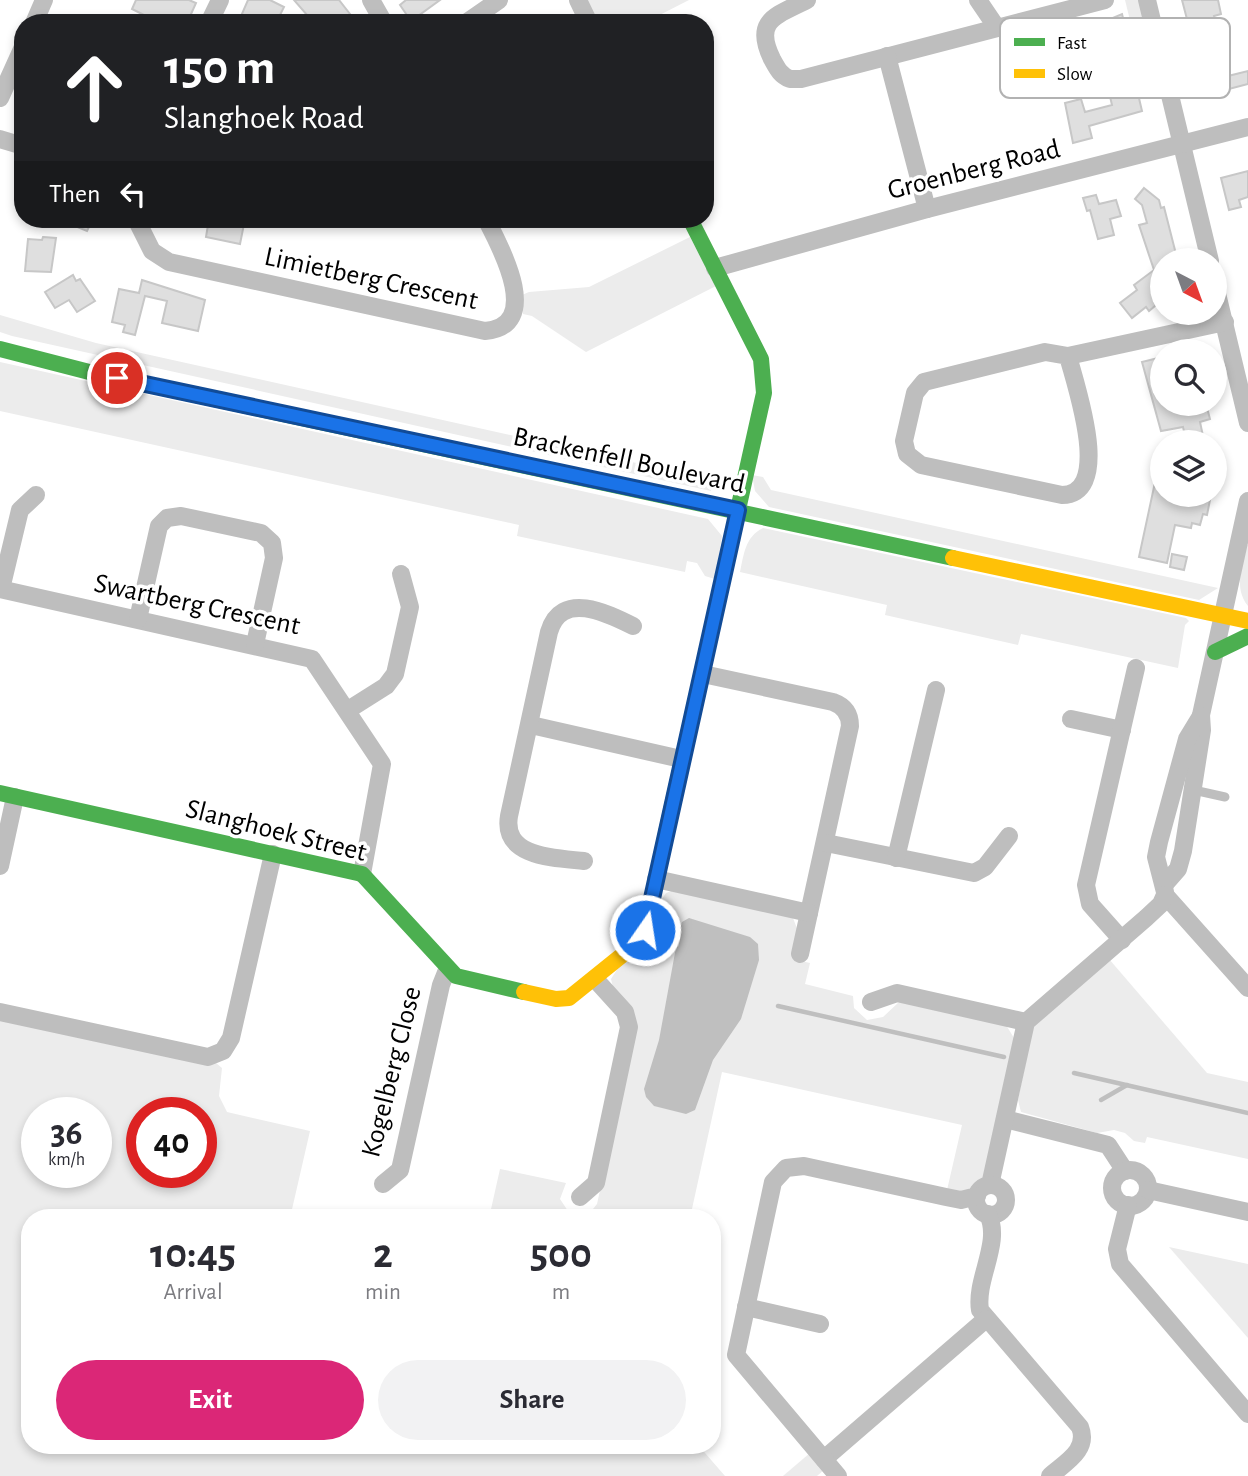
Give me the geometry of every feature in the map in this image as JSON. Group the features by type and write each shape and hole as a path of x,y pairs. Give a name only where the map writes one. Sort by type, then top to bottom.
{"street":[{"path":"479,14 499,0"},
{"path":"807,0 772,19 764,32 764,43 778,71 785,77 801,79 1000,27"},
{"path":"978,0 997,28"},
{"path":"1036,18 1105,0"},
{"path":"1147,0 1151,18"},
{"path":"887,56 927,209"},
{"path":"0,98 14,67"},
{"path":"1171,98 1207,248"},
{"name":"Groenberg Road","path":"715,268 927,209 1248,127"},
{"name":"Limietberg Crescent","path":"140,228 152,251 169,262 485,331 505,324 513,312 515,301 506,258 491,228"},
{"name":"Slanghoek Street","path":"8,795 362,874 447,970 461,978 562,999 574,996 595,979 642,937 681,758 718,608 764,393 764,371 695,228"},
{"path":"1068,356 1091,456 1083,483 1074,493 1062,495 921,464 907,454 904,441 914,398 924,382 1045,352 1068,356 1207,326"},
{"path":"1226,326 1248,423"},
{"name":"Brackenfell Boulevard","path":"0,349 97,374 1248,621"},
{"path":"1,589 20,510 36,495"},
{"path":"1050,1476 1080,1450 1083,1443 1080,1427 986,1319 978,1298 994,1226 988,1214 977,1206 1005,1119 1026,1022 1158,907 1164,890 1178,869 1202,730 1201,715 1248,501"},
{"path":"138,618 159,526 167,518 176,515 208,521 261,533 272,543 274,558 255,644"},
{"path":"348,710 386,687 395,674 410,607 401,574"},
{"name":"Swartberg Crescent","path":"1,589 255,644 312,659 381,760 383,769 362,874"},
{"path":"584,862 529,853 510,832 509,816 550,632 556,617 567,609 579,607 612,615 633,626"},
{"path":"1215,652 1248,636"},
{"path":"1122,940 1090,904 1086,885 1136,668"},
{"path":"703,674 832,702 846,711 850,726 800,954"},
{"path":"896,858 936,690"},
{"path":"1201,715 1186,739 1156,857 1164,890 1248,988"},
{"path":"1071,719 1122,730"},
{"path":"531,725 681,758"},
{"path":"0,866 8,795"},
{"path":"826,843 974,873 985,867 1009,836"},
{"path":"0,1012 208,1057 218,1054 227,1048 231,1038 273,854"},
{"path":"656,879 809,913"},
{"name":"Kogelberg Close","path":"383,1184 400,1170 441,985 447,970"},
{"path":"580,1197 596,1183 629,1027 625,1012 595,979"},
{"path":"871,1002 897,993 1026,1022"},
{"path":"1005,1119 1108,1144 1125,1171 1142,1175 1148,1190"},
{"path":"838,1476 736,1355 773,1182 786,1168 804,1166 961,1200 984,1190 1000,1188 1006,1201 998,1213 988,1214"},
{"path":"1125,1171 1116,1178 1112,1189 1116,1199 1128,1205 1138,1204 1148,1190"},
{"path":"1148,1190 1248,1212"},
{"path":"1128,1205 1117,1249 1120,1264 1248,1414"},
{"path":"746,1307 820,1324"},
{"path":"824,1459 986,1319"}],"lane":[{"path":"1173,786 1225,797"}],"shaded area":[{"path":"586,0 689,0 662,14 593,14"},
{"path":"1125,0 1139,0 1143,18 1129,18"},
{"path":"690,237 716,286 586,352 532,316 523,314 522,295 529,292 589,287"},
{"path":"0,315 96,343 713,480 711,491 12,336 0,332"},
{"path":"0,362 708,519 722,536 715,579 705,576 697,563 687,561 685,572 517,536 519,525 0,411"},
{"path":"752,475 763,477 771,490 1218,588 1199,600 769,507 755,491"},
{"path":"763,528 1186,618 1189,621 1185,625 1178,668 1021,634 1018,645 885,615 887,605 740,572 749,541"},
{"path":"1247,545 1248,606 1243,599 1240,584"},
{"path":"674,890 793,918 798,931 792,959 810,963 805,984 853,996 854,1008 867,1020 883,1017 899,1002 1006,1025 1014,1038 984,1176 965,1192 947,1190 962,1125 722,1072 692,1209 593,1209 597,1204 636,1027 611,979 666,893"},
{"path":"689,918 750,937 758,944 759,960 741,1019 713,1060 695,1110 686,1114 654,1106 646,1097 644,1089 659,1040 679,931 682,922"},
{"path":"1109,959 1207,1073 1248,1082 1248,1159 1147,1137 1145,1143 1134,1141 1125,1133 1114,1130 1097,1133 1021,1112 1018,1100 1033,1027"},
{"path":"0,1018 216,1063 222,1068 219,1096 227,1112 310,1131 292,1209 21,1209 21,1454 706,1454 725,1476 0,1476"},
{"path":"500,1169 566,1183 560,1199 567,1209 491,1209"},
{"path":"1169,1247 1248,1264 1248,1338"},
{"path":"810,1453 825,1469 817,1476 783,1476"}],"building":[{"path":"136,0 189,0 196,3 191,14 142,14 132,9"},
{"path":"248,0 270,0 284,7 280,14 242,14"},
{"path":"294,0 339,0 350,14 306,14"},
{"path":"406,0 440,0 421,14 406,14 400,5"},
{"path":"1182,0 1218,0 1221,14 1214,18 1187,18"},
{"path":"1248,71 1248,84 1230,89 1230,76"},
{"path":"1110,98 1139,98 1142,111 1089,126 1092,138 1073,143 1065,103 1081,99 1085,112 1112,105"},
{"path":"1248,171 1248,197 1239,200 1241,207 1229,210 1221,178"},
{"path":"1144,188 1159,200 1161,208 1164,207 1174,248 1150,248 1150,258 1139,225 1147,223 1142,205 1135,199"},
{"path":"1096,195 1099,204 1116,200 1121,216 1110,219 1114,235 1098,239 1090,210 1087,211 1083,198"},
{"path":"208,228 243,228 240,244 206,237"},
{"path":"43,237 56,238 51,272 25,271 28,239 42,240"},
{"path":"1150,273 1150,310 1146,307 1132,318 1120,303 1137,290 1134,285"},
{"path":"73,275 76,281 80,279 95,301 77,312 69,300 55,308 45,292"},
{"path":"142,280 205,300 198,331 162,323 167,301 145,296 135,335 123,332 125,325 112,322 119,289 139,293"},
{"path":"1150,360 1150,391 1142,362"},
{"path":"1157,416 1209,416 1210,419 1200,422 1202,430 1184,430 1183,427 1161,430"},
{"path":"1150,506 1209,507 1200,525 1192,523 1191,528 1175,525 1167,563 1139,557"},
{"path":"1172,554 1187,557 1184,570 1170,567"}],"waterway":[{"path":"778,1006 1004,1057"},
{"path":"1074,1073 1248,1113"},
{"path":"1101,1100 1127,1085"}],"traffic: fast":[{"path":"666,833 764,393 761,359 695,228"},
{"path":"0,349 97,374 953,558"},
{"path":"1215,652 1248,636"},
{"path":"0,793 362,874 456,976 524,992"}],"traffic: slow":[{"path":"953,558 1248,621"},
{"path":"524,992 556,999 569,998 636,944 645,930 666,833"}],"route":[{"path":"117,378 738,510 645,930"}]}
